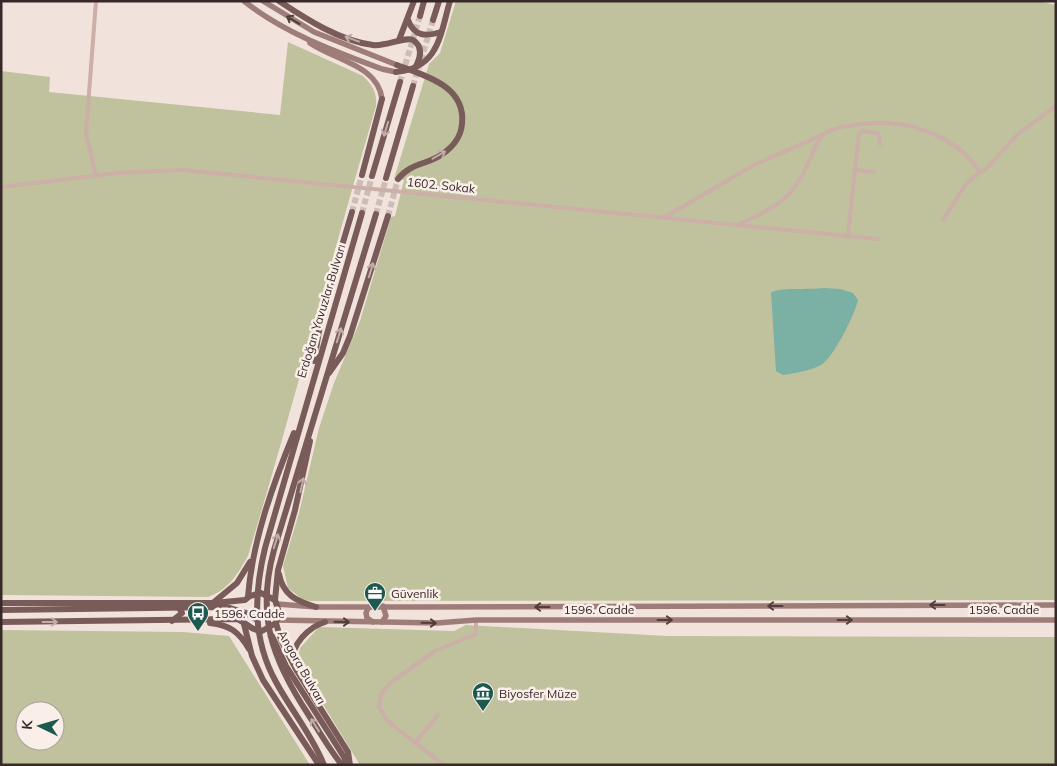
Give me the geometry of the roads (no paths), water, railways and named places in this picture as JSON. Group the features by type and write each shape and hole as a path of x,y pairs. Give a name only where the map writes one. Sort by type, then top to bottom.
{"main road":[{"path":"244,1 271,21 298,34 349,56 426,76 442,84 454,94 461,110 462,128 457,140 450,149 434,159 408,168 398,179"},
{"path":"263,1 304,27 397,68 416,68 430,57 450,1"},
{"path":"279,1 321,26 361,43 384,46 399,40 409,39 418,44 420,55 416,68"},
{"path":"399,40 414,1"},
{"path":"420,16 424,1"},
{"path":"433,20 439,1"},
{"path":"408,20 411,28 417,34 425,36 440,32"},
{"path":"298,34 328,54 368,73 379,87 382,99 362,175"},
{"path":"372,176 400,82"},
{"path":"386,178 413,86"},
{"path":"313,375 316,342 322,313 352,212"},
{"name":"Erdoğan Yavuzlar Bulvarı","path":"257,586 265,548 313,375 362,213"},
{"name":"Erdoğan Yavuzlar Bulvarı","path":"266,588 274,550 376,214"},
{"path":"325,378 342,353 350,336 388,216"},
{"name":"Erdoğan Yavuzlar Bulvarı","path":"276,602 278,570 300,490 314,415"},
{"name":"Erdoğan Yavuzlar Bulvarı","path":"247,598 255,552 281,468 302,416"},
{"path":"214,603 237,584 255,552"},
{"path":"278,570 281,584 290,596 298,602 316,607"},
{"name":"Angora Bulvarı","path":"257,586 256,615 268,666 324,765"},
{"name":"Angora Bulvarı","path":"266,588 266,614 270,640 292,690 342,765"},
{"name":"1596. Cadde","path":"1,604 214,603 247,598 261,593 276,602 316,607 1056,605"},
{"path":"247,598 241,609 252,652 276,701 319,765"},
{"path":"170,602 181,608 182,613 177,619 170,621"},
{"path":"276,602 279,612 276,622"},
{"path":"372,606 368,608 366,613 373,622"},
{"path":"382,622 386,616 383,606"},
{"name":"Angora Bulvarı","path":"1,610 221,607 246,613 269,632 286,666 348,765"},
{"name":"1596. Cadde","path":"1,622 243,622 257,631 267,630 276,622 1056,620"},
{"path":"189,621 229,627 242,638 252,652"},
{"name":"Angora Bulvarı","path":"276,622 281,640 293,664 348,752 348,765"},
{"path":"293,664 294,652 300,641 310,628 325,622"},
{"path":"252,652 257,638 274,635 281,640"}],"street":[{"path":"96,1 86,133 96,176"},
{"path":"943,220 966,184 985,170 1018,134 1056,106"},
{"path":"665,217 754,165 838,128 870,122 888,121 911,126 930,133 970,157 980,172"},
{"path":"848,235 859,133 863,131 878,133 880,144"},
{"path":"740,224 780,204 792,194 822,136"},
{"name":"1602. Sokak","path":"1,187 96,176 182,170 878,239"},
{"path":"854,170 874,172"},
{"path":"444,765 386,719 379,707 382,694 390,683 435,651 476,634 476,620"},
{"path":"415,743 438,715"}],"water":[{"path":"840,289 853,293 858,300 848,325 838,345 821,365 783,375 776,371 771,293 780,290"}],"tunnel":[{"path":"400,82 420,16"},
{"path":"413,86 433,20"},
{"path":"352,212 362,175"},
{"path":"362,213 372,176"},
{"path":"376,214 386,178"},
{"path":"388,216 398,179"}],"place":[{"name":"Güvenlik","path":"375,612"},
{"name":"1596. Cadde","path":"198,632"},
{"name":"Biyosfer Müze","path":"483,712"}]}
